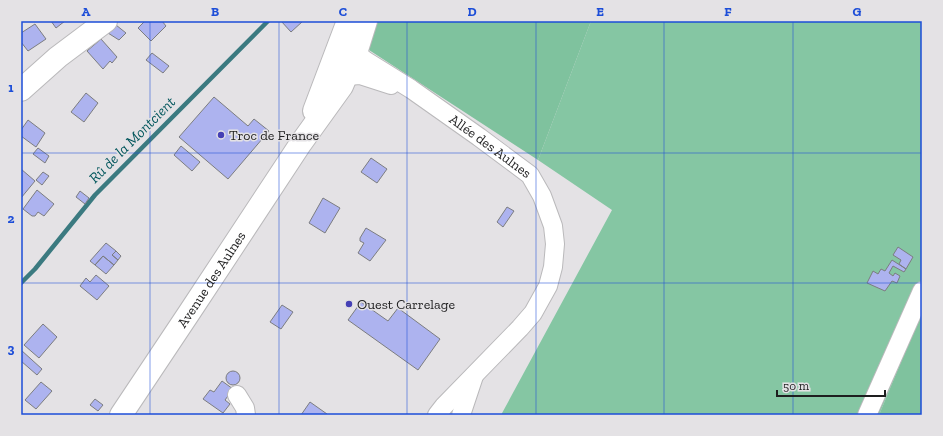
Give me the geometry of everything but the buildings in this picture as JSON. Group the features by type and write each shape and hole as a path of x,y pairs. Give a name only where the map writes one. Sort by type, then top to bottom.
{"main road":[{"path":"21,90 58,57 106,21"},
{"path":"301,143 342,86 356,53 366,21"},
{"path":"301,143 346,25"},
{"name":"Avenue des Aulnes","path":"120,415 301,143"}],"street":[{"name":"Allée des Aulnes","path":"346,25 356,53 366,62 411,89 530,175 542,196 553,226 555,244 553,267 548,286 533,313 437,415"},
{"name":"Allée des Aulnes","path":"347,76 360,75 411,89"},
{"path":"867,415 922,291"},
{"path":"463,414 475,374"},
{"path":"237,395 245,408 246,415"}],"green space":[{"path":"372,21 591,21 538,160 369,50"},
{"path":"591,21 922,21 922,311 879,415 501,415 612,210 538,160"},
{"path":"922,311 922,415 879,415"}],"waterway":[{"name":"Rû de la Montcient","path":"21,283 35,269 95,195 268,21"}],"place":[{"name":"Troc de France","path":"221,135"},
{"name":"Ouest Carrelage","path":"349,304"}]}
